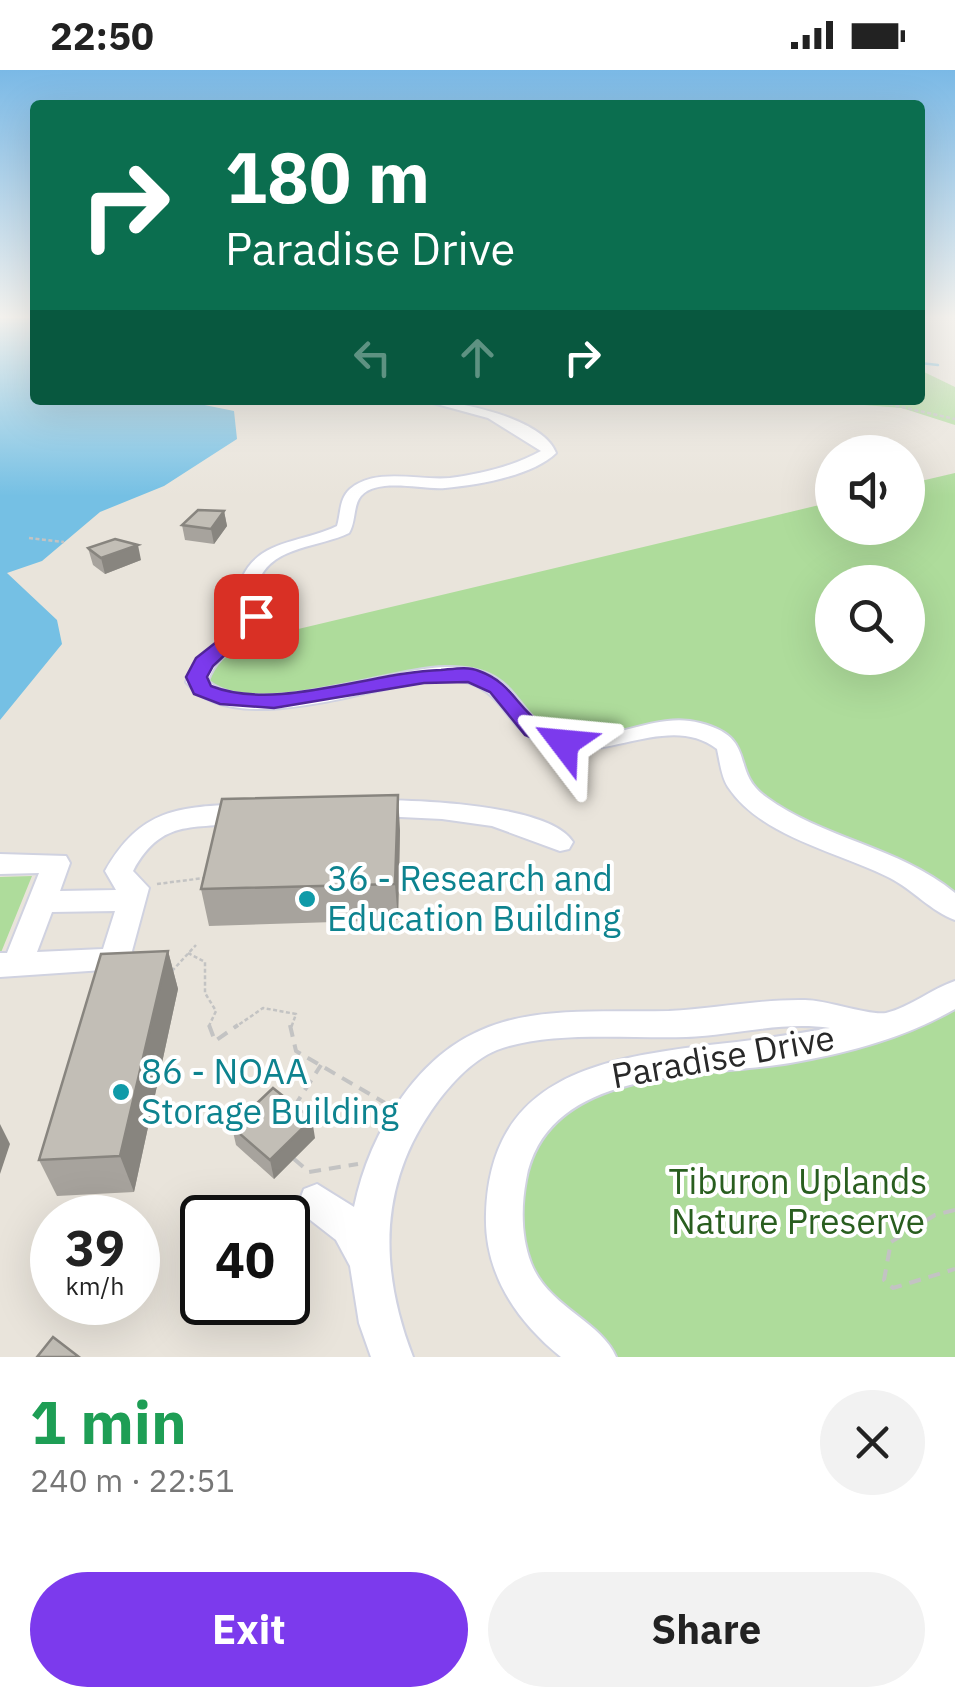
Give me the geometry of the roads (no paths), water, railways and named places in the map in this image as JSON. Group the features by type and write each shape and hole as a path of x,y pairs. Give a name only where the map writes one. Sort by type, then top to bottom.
{"street":[{"path":"450,405 497,416 546,445 549,453 462,481 378,484 357,491 350,498 350,518 343,530 274,554 255,567 251,578 260,599 259,612 248,627 204,663 196,677 202,690 220,697 274,701 464,674 492,683 527,725 564,743 606,742 676,728 705,730 728,746 738,784 764,809 910,874 955,908"},
{"path":"342,810 395,808 504,818 532,826 560,842"},
{"path":"133,894 119,871 130,846 146,833 176,820 202,815 271,812"},
{"path":"0,864 57,864 42,902 8,965"},
{"path":"42,902 133,894"},
{"path":"8,965 119,960 133,894"},
{"name":"Paradise Drive","path":"594,1357 535,1306 510,1259 504,1224 508,1178 524,1136 540,1113 577,1087 611,1075 816,1043 917,1014 955,994"},
{"path":"392,1357 368,1260 369,1214 378,1169 406,1116 445,1067 499,1035 792,1013 828,1014 880,1027"},
{"path":"316,1202 349,1227 368,1260"}],"water":[{"path":"0,376 30,376 30,405 205,405 234,411 237,439 164,486 100,512 42,561 7,573 57,620 62,644 0,720"}],"place":[{"name":"36 - Research and Education Building","path":"307,899"},
{"name":"86 - NOAA Storage Building","path":"121,1092"}],"park label":[{"name":"Tiburon Uplands Nature Preserve","path":"798,1202"}]}
